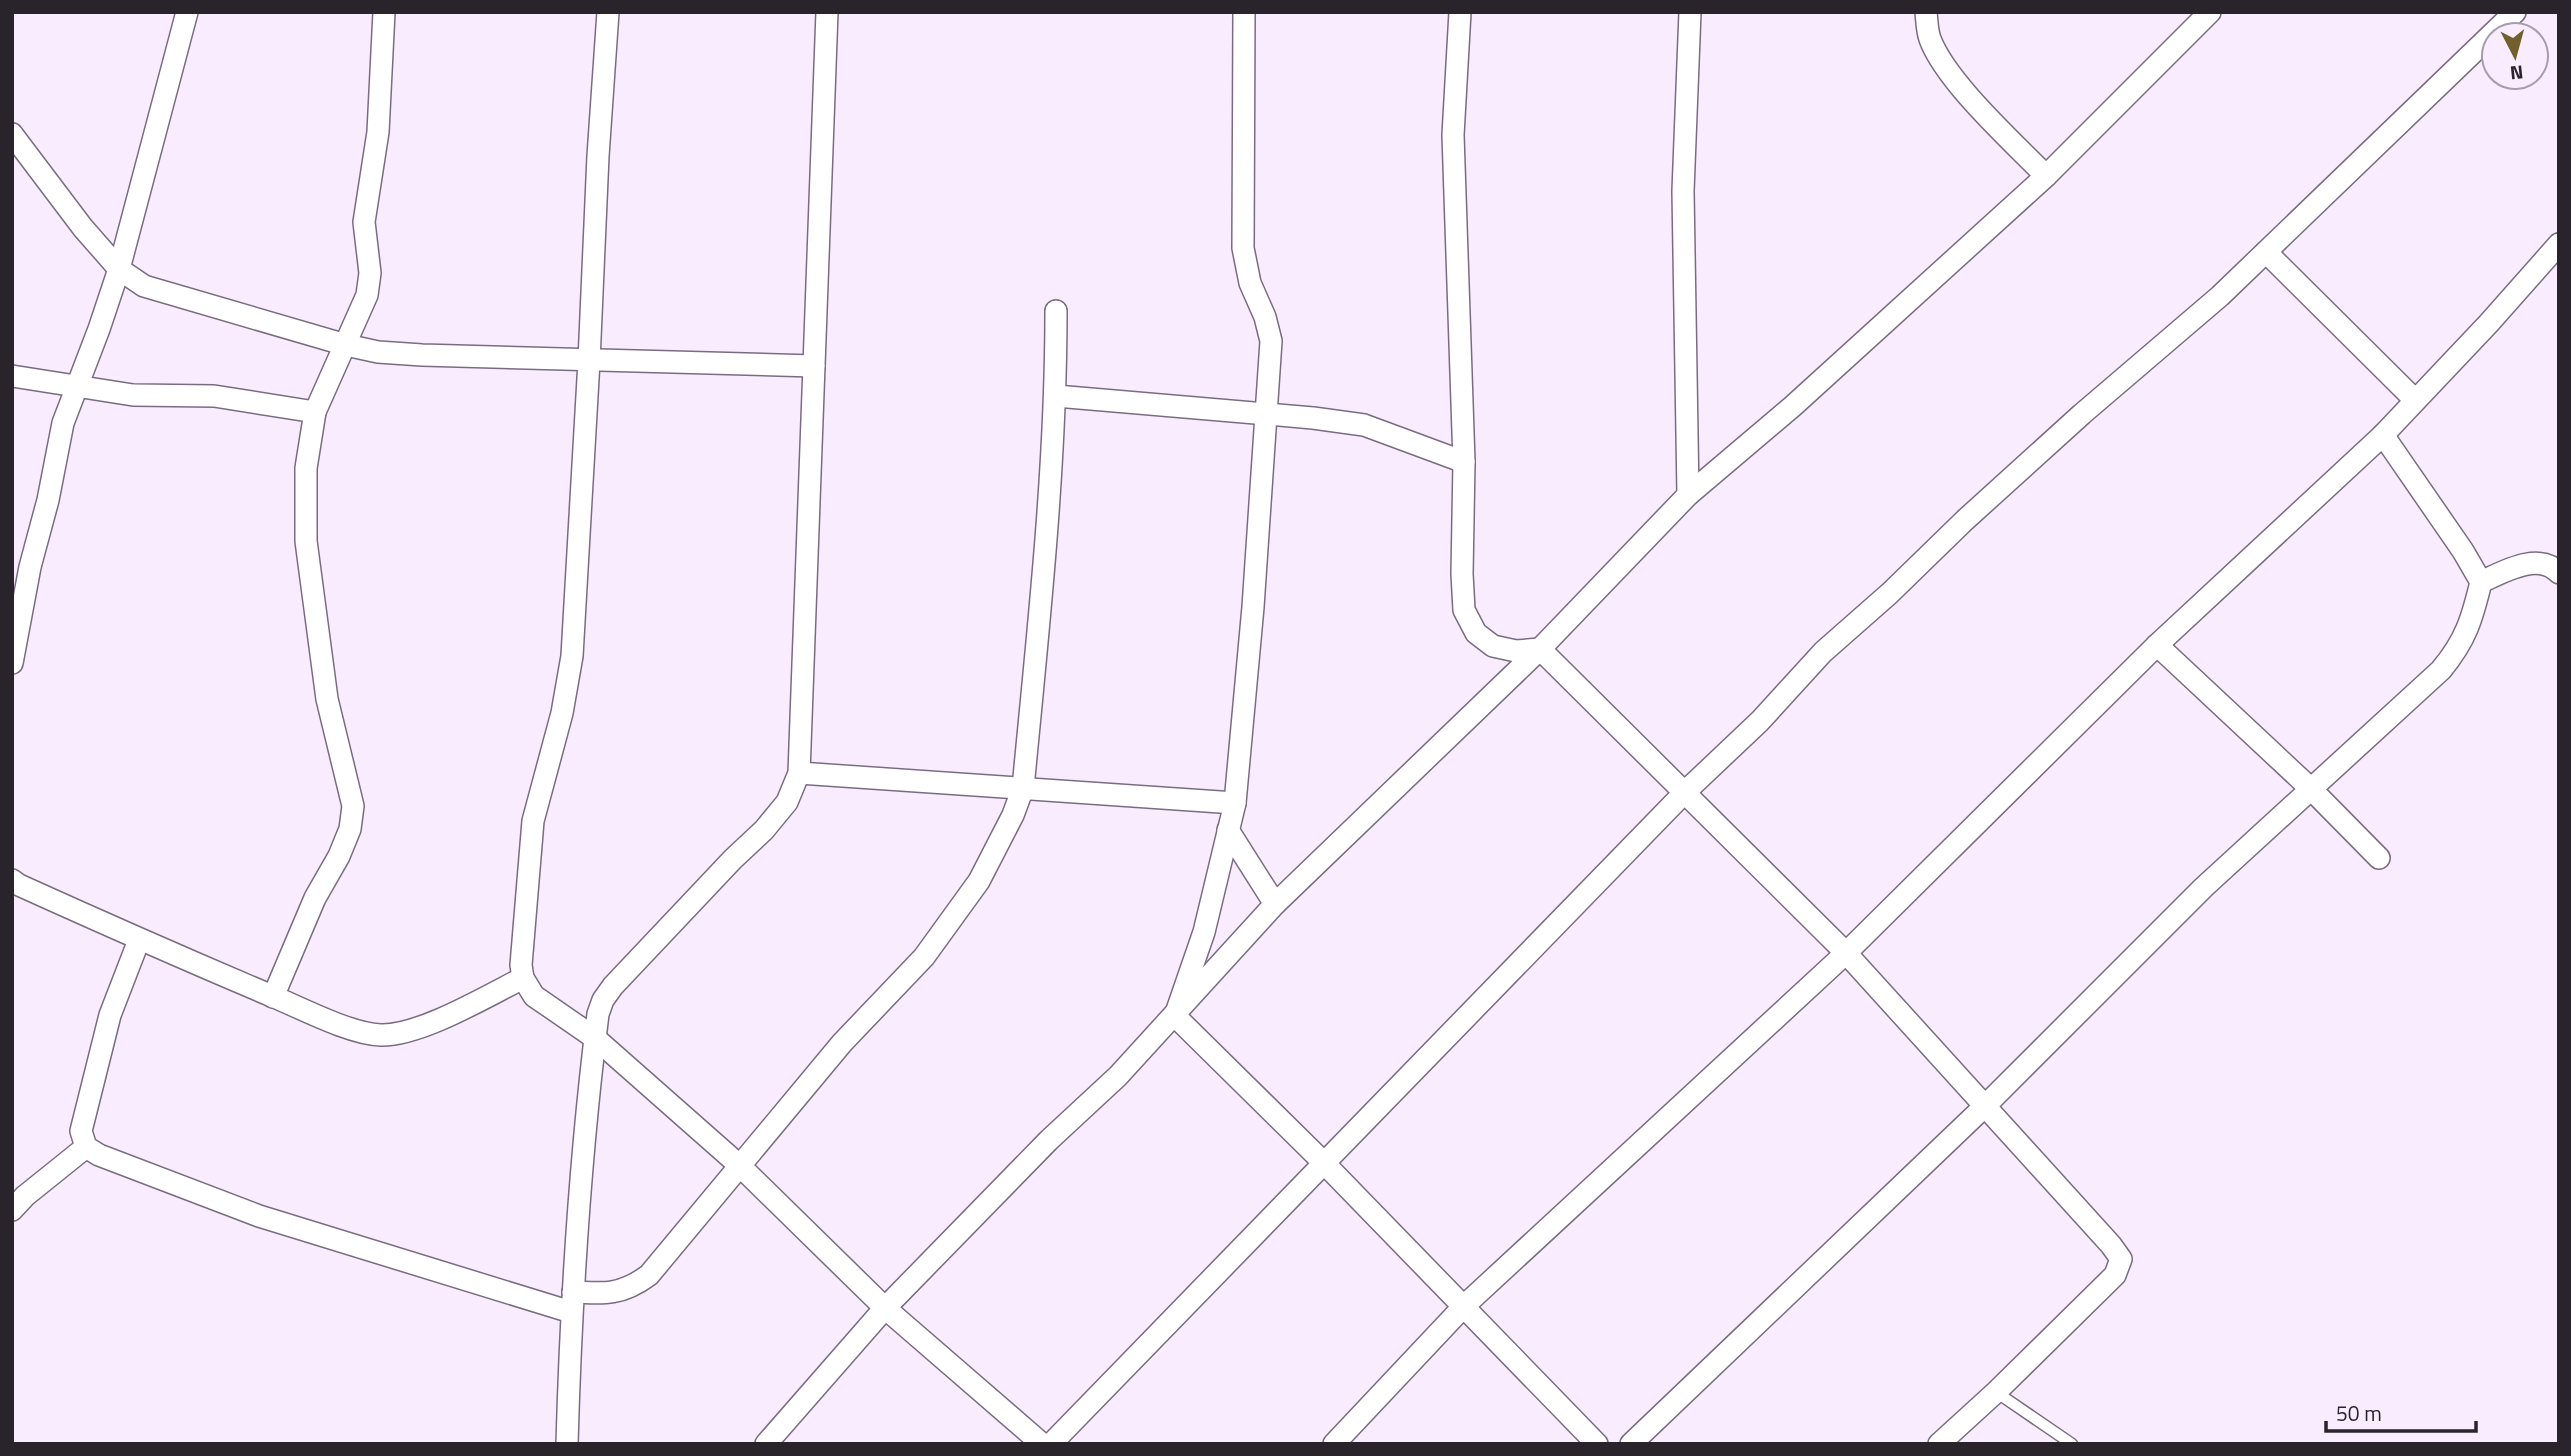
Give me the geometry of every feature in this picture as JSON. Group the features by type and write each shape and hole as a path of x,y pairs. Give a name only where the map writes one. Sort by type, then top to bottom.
{"street":[{"path":"12,663 30,567 63,423 119,269 187,12"},
{"path":"273,997 316,898 339,856 350,829 354,807 327,699 306,541 306,468 315,412 368,295 370,273 364,222 378,132 384,12"},
{"path":"608,12 572,656 562,713 533,821 521,965 523,978 534,996 595,1038 739,1164 885,1308 1042,1444"},
{"path":"567,1444 572,1302 598,1014 603,1000 613,986 733,859 764,830 787,802 799,774 827,12"},
{"path":"1175,1016 1204,932 1235,803 1253,607 1271,341 1265,317 1250,283 1242,248 1244,12"},
{"path":"1460,12 1453,135 1464,462 1462,574 1464,610 1476,633 1493,646 1516,651 1539,649 1846,953 1986,1105 2121,1259 2115,1275 1996,1392 1938,1444"},
{"path":"1688,495 1683,191 1690,12"},
{"path":"1926,12 1930,38 1945,67 2046,176"},
{"path":"766,1444 885,1308 1049,1140 1118,1076 1275,904 1539,649 1688,495 1793,406 2046,176 2210,12"},
{"path":"1051,1444 1685,792 1760,721 1823,652 2082,414 2220,296 2515,12"},
{"path":"12,134 83,228 119,269 144,286 346,345 378,352 422,355 814,366"},
{"path":"1334,1444 1464,1306 1846,953 2157,645 2383,435 2559,244"},
{"path":"2266,252 2415,400"},
{"path":"139,940 110,1015 81,1131 86,1147 99,1155 259,1216 572,1302 632,1288 649,1275 842,1043 923,957 979,881 1013,815 1023,788 1056,396 1056,311"},
{"path":"12,376 133,395 214,396 315,412"},
{"path":"1056,396 1364,425 1464,462"},
{"path":"1630,1444 1986,1105 2194,896 2441,670 2458,650 2471,621 2481,582 2463,551 2383,435"},
{"path":"2481,582 2516,567 2538,563 2559,573"},
{"path":"2157,645 2311,789 2379,858"},
{"path":"799,774 1235,803"},
{"path":"1228,830 1275,904"},
{"path":"12,880 139,940 273,997 354,1029 382,1035 418,1028 523,978"},
{"path":"1175,1016 1323,1162 1597,1444"},
{"path":"12,1210 25,1196 86,1147"}],"lane":[{"path":"1996,1392 2073,1444"}]}
